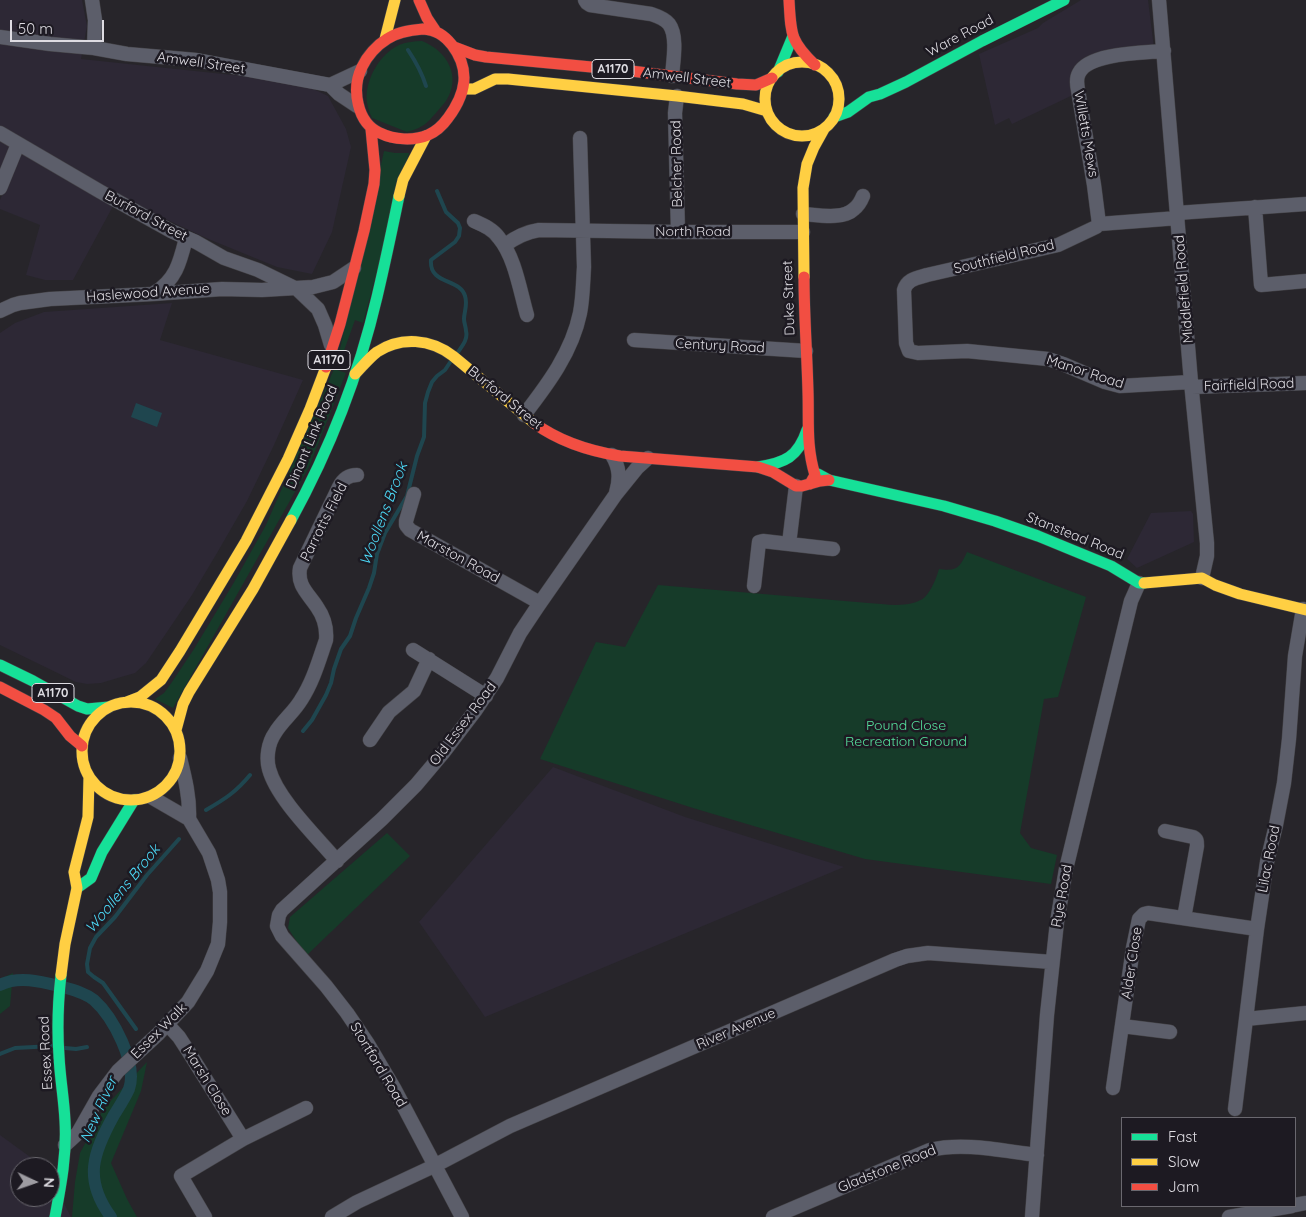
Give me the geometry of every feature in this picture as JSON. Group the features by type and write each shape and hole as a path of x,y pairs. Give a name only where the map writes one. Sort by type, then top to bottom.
{"main road":[{"path":"385,39 394,0"},
{"path":"419,0 435,30 454,47 461,58 464,69 464,89 459,102 444,122 435,131 426,136 403,139 371,130 358,106 357,89 360,71 385,39 407,32 435,30"},
{"path":"789,0 793,36 805,55 815,65"},
{"name":"Ware Road","path":"834,117 848,112 869,97 906,82 1064,0"},
{"path":"775,75 788,65 805,62 823,69 830,75 835,82 839,106 830,124 817,133 804,136 787,133 779,128 767,110 766,95 768,86 785,57 793,36"},
{"name":"Amwell Street","path":"454,47 486,57 746,85 756,85 775,75"},
{"name":"Amwell Street","path":"464,89 474,89 495,79 508,79 677,96 743,104 767,110"},
{"path":"835,82 847,85"},
{"path":"858,92 869,97"},
{"name":"Duke Street","path":"814,469 810,459 808,426 803,232 804,179 807,164 824,129"},
{"name":"Dinant Link Road","path":"127,702 140,697 161,680 180,651 258,519 310,410 332,349 356,267 374,184 375,160 371,130"},
{"name":"Dinant Link Road","path":"176,730 183,704 189,692 253,589 293,517 335,426 355,374 381,281 403,180 426,136"},
{"name":"Burford Street","path":"355,374 378,352 390,346 406,342 433,344 459,360 524,416 545,431 591,451 612,455 758,467 773,465 794,456 802,445 808,426"},
{"name":"Burford Street","path":"758,467 803,485"},
{"path":"814,469 822,477 829,480"},
{"path":"803,485 813,480 815,475 814,469"},
{"path":"803,485 829,480"},
{"name":"Stanstead Road","path":"829,480 944,506 995,521 1038,536 1111,566 1139,583"},
{"path":"1139,583 1202,578 1240,594 1304,609"},
{"name":"A1170","path":"0,665 78,706 87,709 109,706"},
{"name":"A1170","path":"0,687 56,718 70,736 82,746"},
{"path":"127,702 143,703 164,715 176,730 180,744 180,758 176,772 169,783 151,796 134,800 121,800 97,787 89,777 83,763 82,746 86,731 98,714 109,706 127,702"},
{"name":"Essex Road","path":"55,1217 63,1175 65,1145 58,1019 60,988 65,944 77,888 74,872 88,817 89,777"},
{"path":"77,888 92,878 102,852 116,828 126,816 134,800"}],"street":[{"path":"92,0 95,20 94,48"},
{"path":"585,0 587,3 595,6 651,14 660,17 668,23 675,46 672,76"},
{"name":"Middlefield Road","path":"1159,0 1207,548 1202,578"},
{"name":"Amwell Street","path":"0,37 72,47 94,48 127,54 196,60 330,85 339,94 358,106"},
{"name":"Willetts Mews","path":"1099,224 1077,85 1078,74 1082,68 1103,58 1164,51"},
{"path":"330,85 360,71"},
{"name":"Belcher Road","path":"677,96 678,232"},
{"name":"Burford Street","path":"0,133 100,192 224,258 258,270 297,289 318,309 332,349"},
{"path":"524,416 558,368 569,347 581,306 584,267 580,138"},
{"path":"0,188 18,144"},
{"path":"803,214 844,215 855,209 863,196"},
{"name":"Southfield Road","path":"918,353 909,350 906,343 904,294 905,285 908,282 927,275 1049,247 1099,224 1255,207 1306,204"},
{"path":"1255,207 1261,285 1306,281"},
{"path":"474,221 491,230 505,245 512,262 527,315"},
{"name":"North Road","path":"505,245 517,236 531,231 548,230 583,232 803,232"},
{"path":"153,294 172,277 180,262 186,238"},
{"path":"297,289 324,286 356,267"},
{"name":"Haslewood Avenue","path":"0,311 13,305 34,301 222,289 297,289"},
{"name":"Century Road","path":"634,340 806,351"},
{"name":"Manor Road","path":"918,353 967,351 1038,358 1063,364 1105,382 1120,386 1192,384"},
{"name":"Fairfield Road","path":"1192,384 1306,383"},
{"name":"Old Essex Road","path":"612,455 618,466 619,475 616,494"},
{"name":"Old Essex Road","path":"277,926 282,910 382,819 426,774 454,740 486,696 520,632 616,494 641,463 648,458"},
{"name":"Parrotts Field","path":"337,861 283,796 269,770 268,756 269,746 274,733 301,701 326,640 327,633 323,617 301,582 300,568 338,487 346,478 357,475"},
{"path":"789,544 803,485"},
{"name":"Marston Road","path":"414,494 406,522 410,530 540,603"},
{"path":"754,586 759,542 833,549"},
{"name":"Rye Road","path":"1032,1217 1056,922 1066,869 1131,601 1139,583"},
{"name":"Lilac Road","path":"1235,1109 1267,862 1284,783 1295,656 1304,609"},
{"path":"413,650 486,696"},
{"path":"370,740 389,712 414,691 429,659"},
{"name":"Essex Walk","path":"180,758 186,785 189,819"},
{"name":"Essex Walk","path":"65,1145 78,1133 99,1096 121,1069 168,1025 188,1002 201,982 218,944 221,905 218,880 209,853 189,819 151,796"},
{"path":"1165,831 1193,836 1197,841 1198,846 1184,918"},
{"name":"Alder Close","path":"1113,1088 1133,948 1139,919 1148,913 1257,929"},
{"name":"Stortford Road","path":"277,926 282,936 347,1013 368,1044 394,1088 462,1217"},
{"name":"River Avenue","path":"332,1217 357,1202 434,1166 510,1126 901,958 917,954 937,954 1052,962"},
{"path":"1246,1018 1306,1013"},
{"name":"Marsh Close","path":"168,1025 190,1054 243,1139"},
{"path":"1122,1026 1170,1032"},
{"path":"205,1217 181,1176 243,1139 306,1108"},
{"name":"Gladstone Road","path":"773,1217 921,1154 943,1147 975,1147 1037,1155"},
{"path":"1229,1217 1287,1207"}],"shaded area":[{"path":"0,0 82,0 87,26 81,59 299,82 328,96 346,129 351,147 332,232 312,274 277,267 206,238 118,195 73,280 45,280 26,275 40,225 0,209 0,200 8,181 0,178"},
{"path":"1081,0 1148,0 1154,48 1076,71 1075,94 1012,124 1009,118 995,125 979,54 1038,28"},
{"path":"172,303 160,340 303,380 247,501 192,595 146,663 135,673 101,683 87,684 76,682 0,645 0,333 15,323 44,312"},
{"path":"1191,511 1193,514 1194,542 1137,568 1127,559 1151,513"},
{"path":"553,767 685,817 844,867 485,1017 419,922"},
{"path":"0,1135 30,1157 10,1157 10,1207 60,1207 60,1196 71,1217 0,1217"}],"green space":[{"path":"422,41 431,45 445,58 452,74 453,82 451,92 446,101 430,120 420,127 407,132 372,118 367,103 368,86 379,62 392,49 405,43"},
{"path":"384,151 409,153 363,323 355,320 341,359 338,358"},
{"path":"334,369 346,373 309,467 173,708 155,699 164,693 194,649 266,525"},
{"name":"Pound Close Recreation Ground","path":"967,552 1086,597 1058,697 1044,699 1020,833 1031,848 1057,855 1051,884 865,859 693,808 540,759 596,642 625,647 658,585 898,605 913,603 925,597 934,584 939,569 954,569 960,565"},
{"path":"387,833 410,856 306,956 288,928 290,917"},
{"path":"13,973 10,1006 0,1014 0,979"},
{"path":"147,1062 141,1091 111,1163 137,1217 72,1217 80,1153 104,1108"}],"water":[{"path":"136,403 162,413 157,427 131,417"}],"waterway":[{"name":"Woollens Brook","path":"408,50 419,68 426,86"},
{"name":"Woollens Brook","path":"437,191 446,212 458,223 460,228 459,236 455,242 431,260 435,274 462,290 466,299 464,319 466,337 458,352"},
{"name":"Woollens Brook","path":"303,731 312,720 326,695 341,649 350,636 369,588 377,554 385,533 407,496 424,437 425,403 428,392 432,382 445,370 451,361"},
{"name":"Woollens Brook","path":"206,810 230,795 250,775"},
{"name":"Woollens Brook","path":"136,1029 103,983 88,972 87,964 90,948 96,937 115,917 147,875 179,839"},
{"name":"New River","path":"0,985 15,980 31,980 63,987 83,994 94,1000 116,1029 127,1054 131,1079 129,1089 101,1142 94,1166 97,1190 102,1203 111,1217"},
{"name":"Woollens Brook","path":"0,1054 15,1048 53,1046"},
{"name":"Woollens Brook","path":"65,1048 87,1047"}],"traffic: fast":[{"path":"834,117 848,112 869,97 906,82 1064,0"},
{"path":"778,72 793,36"},
{"path":"291,520 318,467 342,412 352,383 370,326 399,196"},
{"path":"758,467 783,461 795,453 807,430"},
{"path":"818,474 829,480 944,506 995,521 1038,536 1111,566 1139,583 1144,583"},
{"path":"0,665 78,706 87,709 109,707"},
{"path":"77,888 91,878 102,852 134,800"},
{"path":"55,1217 65,1145 58,1036 61,975"}],"traffic: slow":[{"path":"385,39 395,0"},
{"path":"802,62 816,65 828,73 836,85 839,99 836,113 828,125 816,133 802,136 788,133 776,125 768,113 765,99 768,85 776,73 788,65 802,62"},
{"path":"465,89 474,89 495,79 508,79 743,104 767,111"},
{"path":"804,277 803,188 807,164 824,129"},
{"path":"399,196 403,180 426,136"},
{"path":"355,374 374,354 386,347 396,343 426,343 444,350 453,356 534,423"},
{"path":"127,702 140,697 161,680 246,541 288,459 326,367"},
{"path":"176,730 183,704 189,692 253,589 291,520"},
{"path":"1144,583 1202,578 1240,594 1306,610"},
{"path":"131,702 150,706 166,716 176,732 180,751 176,770 166,786 150,796 131,800 112,796 96,786 86,770 82,751 86,732 96,716 112,706 131,702"},
{"path":"61,975 65,944 77,888 74,872 88,817 89,777"}],"traffic: jam":[{"path":"419,0 435,30"},
{"path":"789,0 793,36 796,43 815,65"},
{"path":"423,29 436,32 446,38 458,54 464,73 464,82 459,100 440,128 422,137 398,138 380,133 366,122 358,105 357,85 362,67 383,41 400,33 423,29"},
{"path":"454,47 486,57 623,70 737,84 756,85 772,78"},
{"path":"326,367 340,324 374,184 375,170 371,129"},
{"path":"804,277 808,434 815,475 810,484"},
{"path":"534,423 564,440 608,454 758,467 773,472 796,486 829,480"},
{"path":"0,687 56,718 70,736 82,746"}]}
